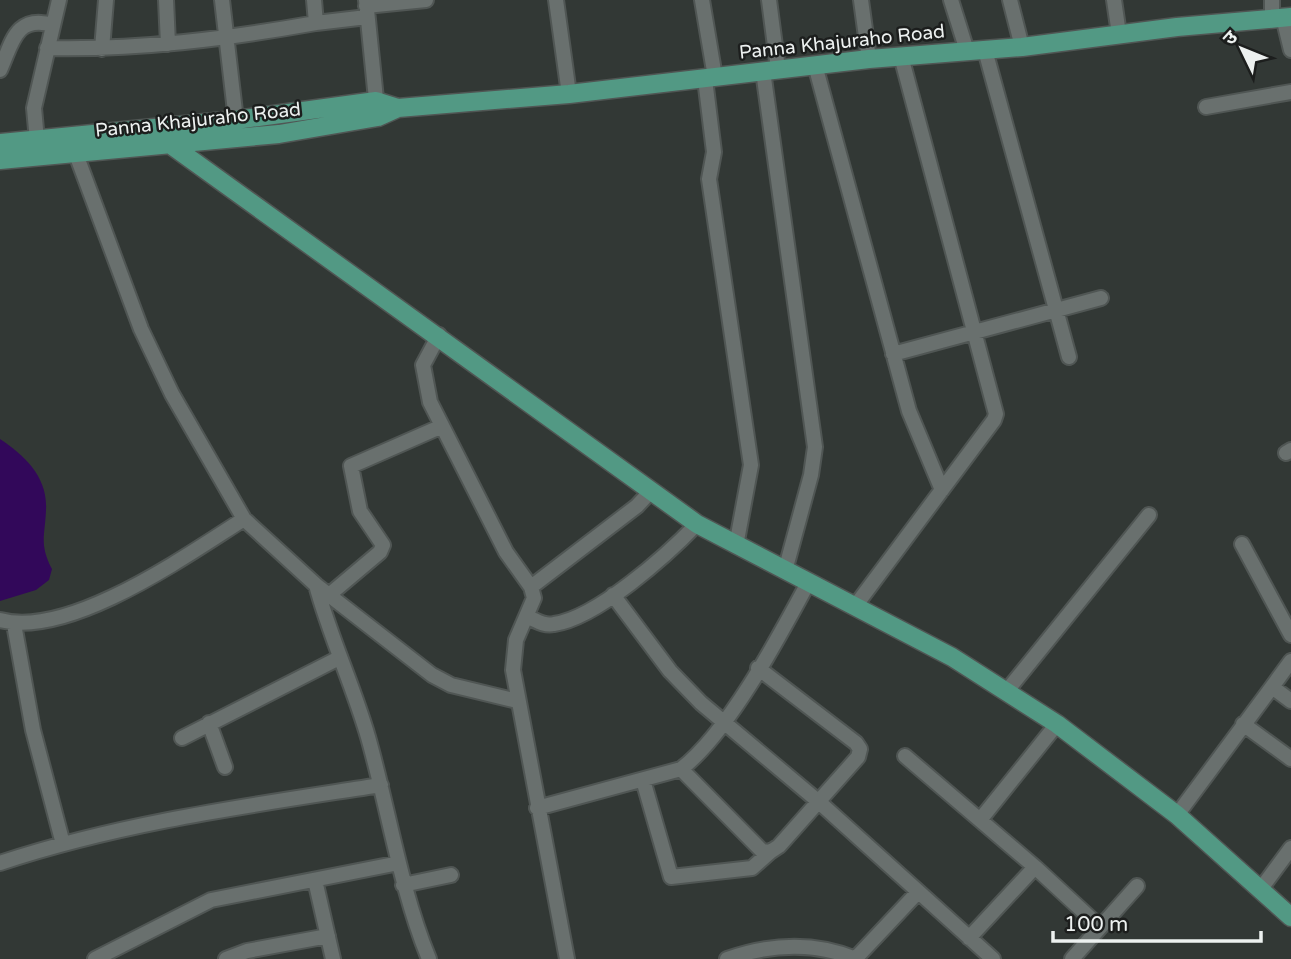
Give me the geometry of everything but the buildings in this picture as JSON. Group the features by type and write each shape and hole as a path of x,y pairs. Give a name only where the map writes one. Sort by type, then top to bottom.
{"main road":[{"name":"Panna Khajuraho Road","path":"0,143 236,120 569,94 869,59 1022,47 1279,13"},
{"name":"Panna Khajuraho Road","path":"0,160 279,134 377,109"},
{"path":"171,145 439,335 698,524 952,657 1056,724 1177,815 1291,916"}],"street":[{"path":"37,140 34,108 58,0"},
{"path":"102,49 106,0"},
{"path":"166,0 168,44"},
{"path":"222,0 236,120"},
{"path":"314,0 316,23"},
{"path":"47,48 102,49 227,39 316,23 366,8 426,0"},
{"path":"556,0 569,94"},
{"path":"702,0 714,152 709,179 751,466 736,546"},
{"path":"768,0 770,70 815,447 811,475 785,571"},
{"path":"860,0 869,59"},
{"path":"951,0 967,51"},
{"path":"1010,0 1022,47"},
{"path":"1114,0 1119,34"},
{"path":"366,8 377,109"},
{"path":"1279,13 1291,50"},
{"path":"0,70 9,43 27,24 37,21 52,25"},
{"path":"985,50 1069,357"},
{"path":"856,606 996,414 901,56"},
{"path":"816,65 909,411 943,490"},
{"path":"1206,107 1291,92"},
{"path":"76,154 141,329 172,394 244,519 316,585 432,675 451,685 517,701"},
{"path":"893,354 1101,298"},
{"path":"439,335 423,365 424,379 440,427 506,552 531,587 534,598 513,653 517,701 567,959"},
{"path":"329,595 380,552 383,545 360,512 351,466 440,427"},
{"path":"531,587 637,506 650,491"},
{"path":"1006,692 1150,515"},
{"path":"63,844 7,622 63,615 103,601 244,519"},
{"path":"528,617 543,624 555,624 613,595 671,551 698,524"},
{"path":"1242,544 1291,635"},
{"path":"537,808 681,769 697,757 724,722 808,583"},
{"path":"316,585 339,658 365,726 403,885 429,959"},
{"path":"613,595 670,671 701,704 819,802 993,959"},
{"path":"181,738 339,658"},
{"path":"1177,815 1291,661"},
{"path":"643,780 671,877 752,868 770,852 858,757 859,749 856,743 758,668"},
{"path":"1272,687 1291,701"},
{"path":"209,723 225,767"},
{"path":"980,820 1056,724"},
{"path":"1243,724 1291,759"},
{"path":"905,756 1035,867 1100,927"},
{"path":"681,769 762,851 770,852"},
{"path":"0,863 63,844 207,813 381,785"},
{"path":"1260,890 1291,848"},
{"path":"103,957 211,900 399,863"},
{"path":"969,938 1035,867"},
{"path":"403,885 451,875"},
{"path":"315,880 333,959"},
{"path":"1072,959 1137,886"},
{"path":"727,959 750,951 808,946 855,959 918,892"},
{"path":"226,959 328,936"}],"shaded area":[{"path":"0,439 26,460 43,487 46,498 44,546 52,569 49,580 36,590 0,601"}]}
